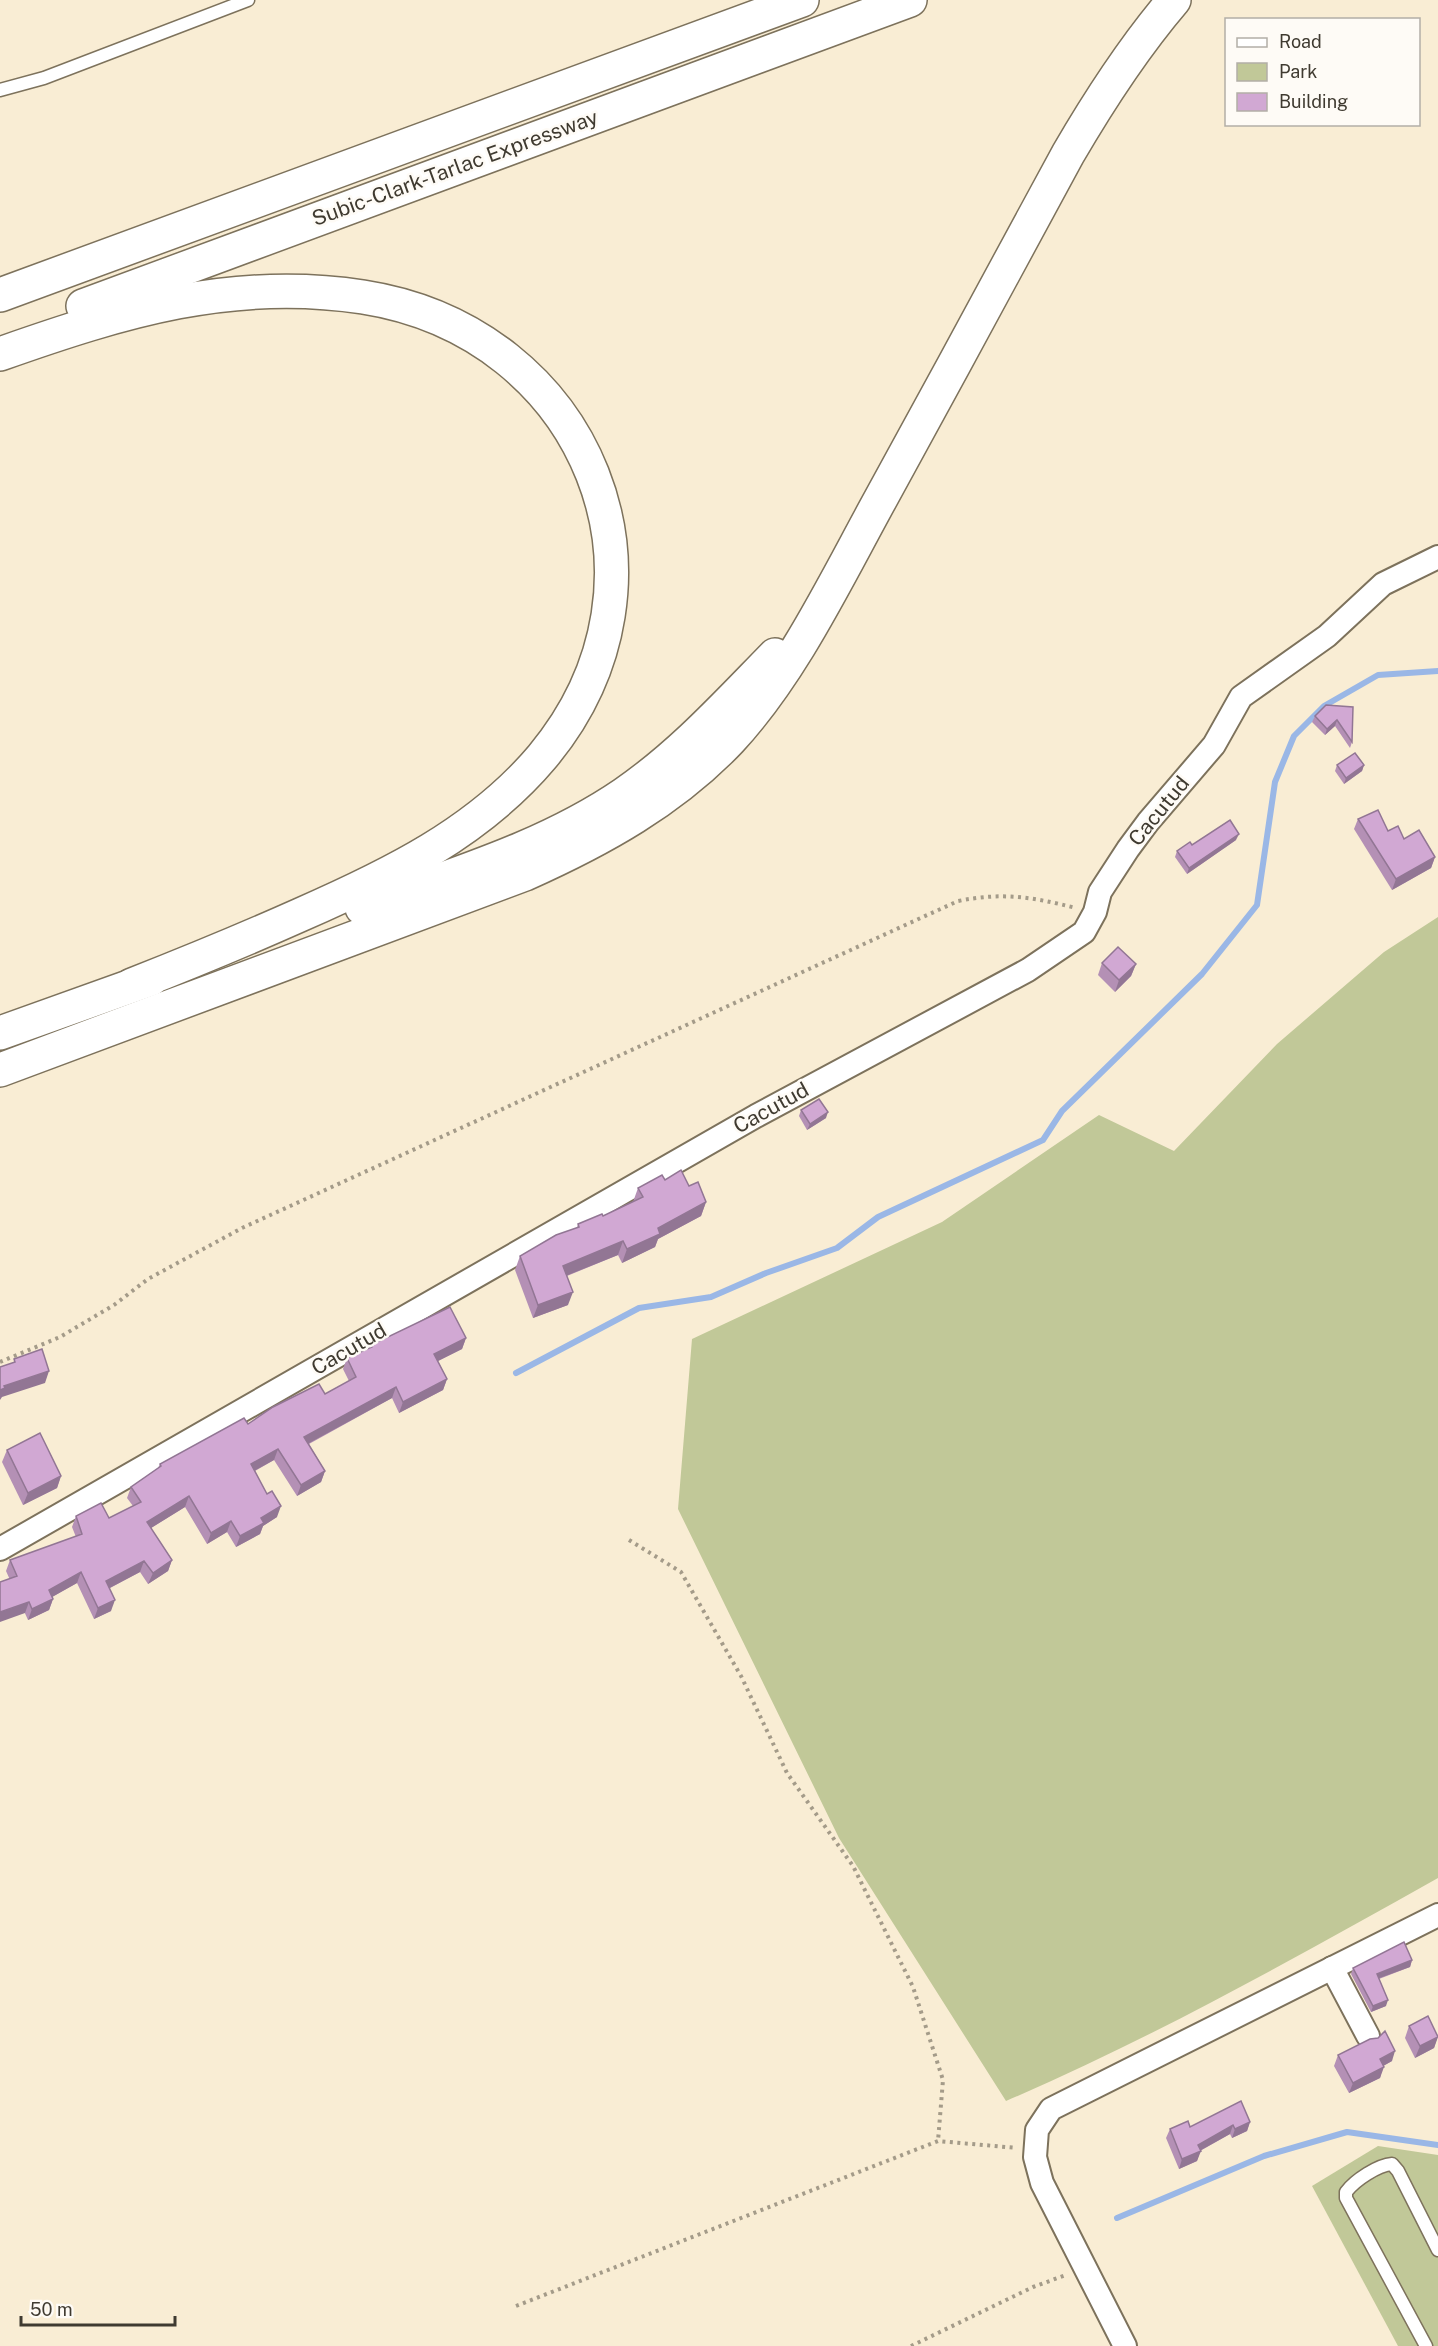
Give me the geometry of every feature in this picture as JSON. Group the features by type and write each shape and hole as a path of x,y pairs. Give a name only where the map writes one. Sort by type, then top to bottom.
{"highway":[{"name":"Subic-Clark-Tarlac Expressway","path":"0,295 802,0"},
{"name":"Subic-Clark-Tarlac Expressway","path":"0,336 910,0"},
{"path":"0,1070 478,893 553,861 639,816 673,792 729,741 769,691 819,612 1068,154 1104,93 1146,33 1174,0"},
{"path":"0,354 114,317 214,295 260,291 314,292 393,303 438,318 462,330 490,346 532,382 565,421 577,441 597,483 607,520 612,566 611,589 603,640 596,663 567,724 540,759 519,781 462,831 405,866 232,945 132,986"},
{"path":"0,1033 132,986 276,939 486,863 534,843 626,793 688,743 819,612"}],"street":[{"name":"Cacutud","path":"0,1549 756,1116 1028,970 1084,932 1095,912 1100,892 1128,849 1214,745 1241,697 1327,636 1383,584 1438,557"},
{"path":"1125,2346 1042,2183 1035,2157 1037,2130 1052,2109 1438,1916"},
{"path":"1332,1968 1368,2036"}],"lane":[{"path":"0,90 44,78 248,0"},
{"path":"1426,2346 1346,2198 1346,2192 1350,2186 1385,2165 1392,2164 1398,2171 1438,2250"}],"path":[{"path":"0,1362 60,1337 114,1305 148,1279 242,1228 958,901 1003,895 1040,899 1095,912"},
{"path":"629,1539 681,1572 741,1676 787,1773 853,1866 913,1988 943,2080 938,2141"},
{"path":"516,2306 938,2141 1035,2149"},
{"path":"911,2346 1033,2287 1084,2269"}],"green space":[{"path":"1438,917 1438,1878 1171,2023 1006,2101 839,1838 678,1509 692,1339 942,1222 1099,1115 1174,1151 1277,1044 1384,952"},
{"path":"1378,2146 1438,2155 1438,2346 1398,2346 1312,2186"}],"building":[{"path":"1326,705 1353,707 1352,742 1337,720 1327,729 1315,716"},
{"path":"1355,753 1364,765 1346,778 1337,765"},
{"path":"1378,810 1388,831 1398,826 1404,839 1419,830 1435,857 1396,879 1358,819"},
{"path":"1230,820 1239,834 1189,868 1177,851 1190,842 1192,845"},
{"path":"1118,947 1136,964 1119,980 1102,963"},
{"path":"819,1099 828,1112 810,1124 801,1110"},
{"path":"681,1170 689,1186 698,1182 706,1202 658,1228 660,1234 627,1249 623,1241 563,1266 573,1292 538,1305 520,1256 556,1235 579,1227 578,1224 602,1214 603,1216 643,1197 638,1188 662,1175 665,1180"},
{"path":"450,1307 466,1338 434,1354 447,1379 403,1402 396,1387 304,1437 325,1471 301,1485 278,1449 251,1464 267,1494 272,1491 281,1506 261,1518 264,1523 240,1536 231,1521 211,1533 189,1496 147,1522 172,1560 153,1573 144,1561 106,1581 115,1600 98,1608 81,1572 49,1590 53,1599 32,1609 29,1602 0,1612 0,1582 17,1576 10,1560 82,1534 76,1516 101,1503 109,1518 141,1502 131,1487 161,1466 160,1464 244,1418 248,1424 273,1407 319,1384 325,1394 356,1377 347,1358"},
{"path":"42,1349 49,1371 4,1386 5,1388 0,1390 0,1367 15,1362 14,1359"},
{"path":"40,1433 61,1476 28,1493 7,1450"},
{"path":"1404,1942 1412,1960 1377,1974 1388,2000 1373,2006 1353,1968"},
{"path":"1428,2016 1438,2037 1420,2046 1409,2026"},
{"path":"1385,2031 1395,2051 1380,2059 1384,2067 1353,2083 1338,2055 1370,2039 1378,2038"},
{"path":"1241,2101 1250,2122 1235,2129 1233,2125 1198,2145 1201,2151 1182,2159 1170,2129 1188,2121 1190,2127"}],"waterway":[{"path":"516,1373 639,1308 711,1297 766,1273 837,1248 878,1217 1043,1140 1062,1111 1202,974 1257,905 1275,782 1294,736 1324,706 1378,675 1438,671"},
{"path":"1117,2218 1264,2156 1347,2132 1438,2145"}]}
